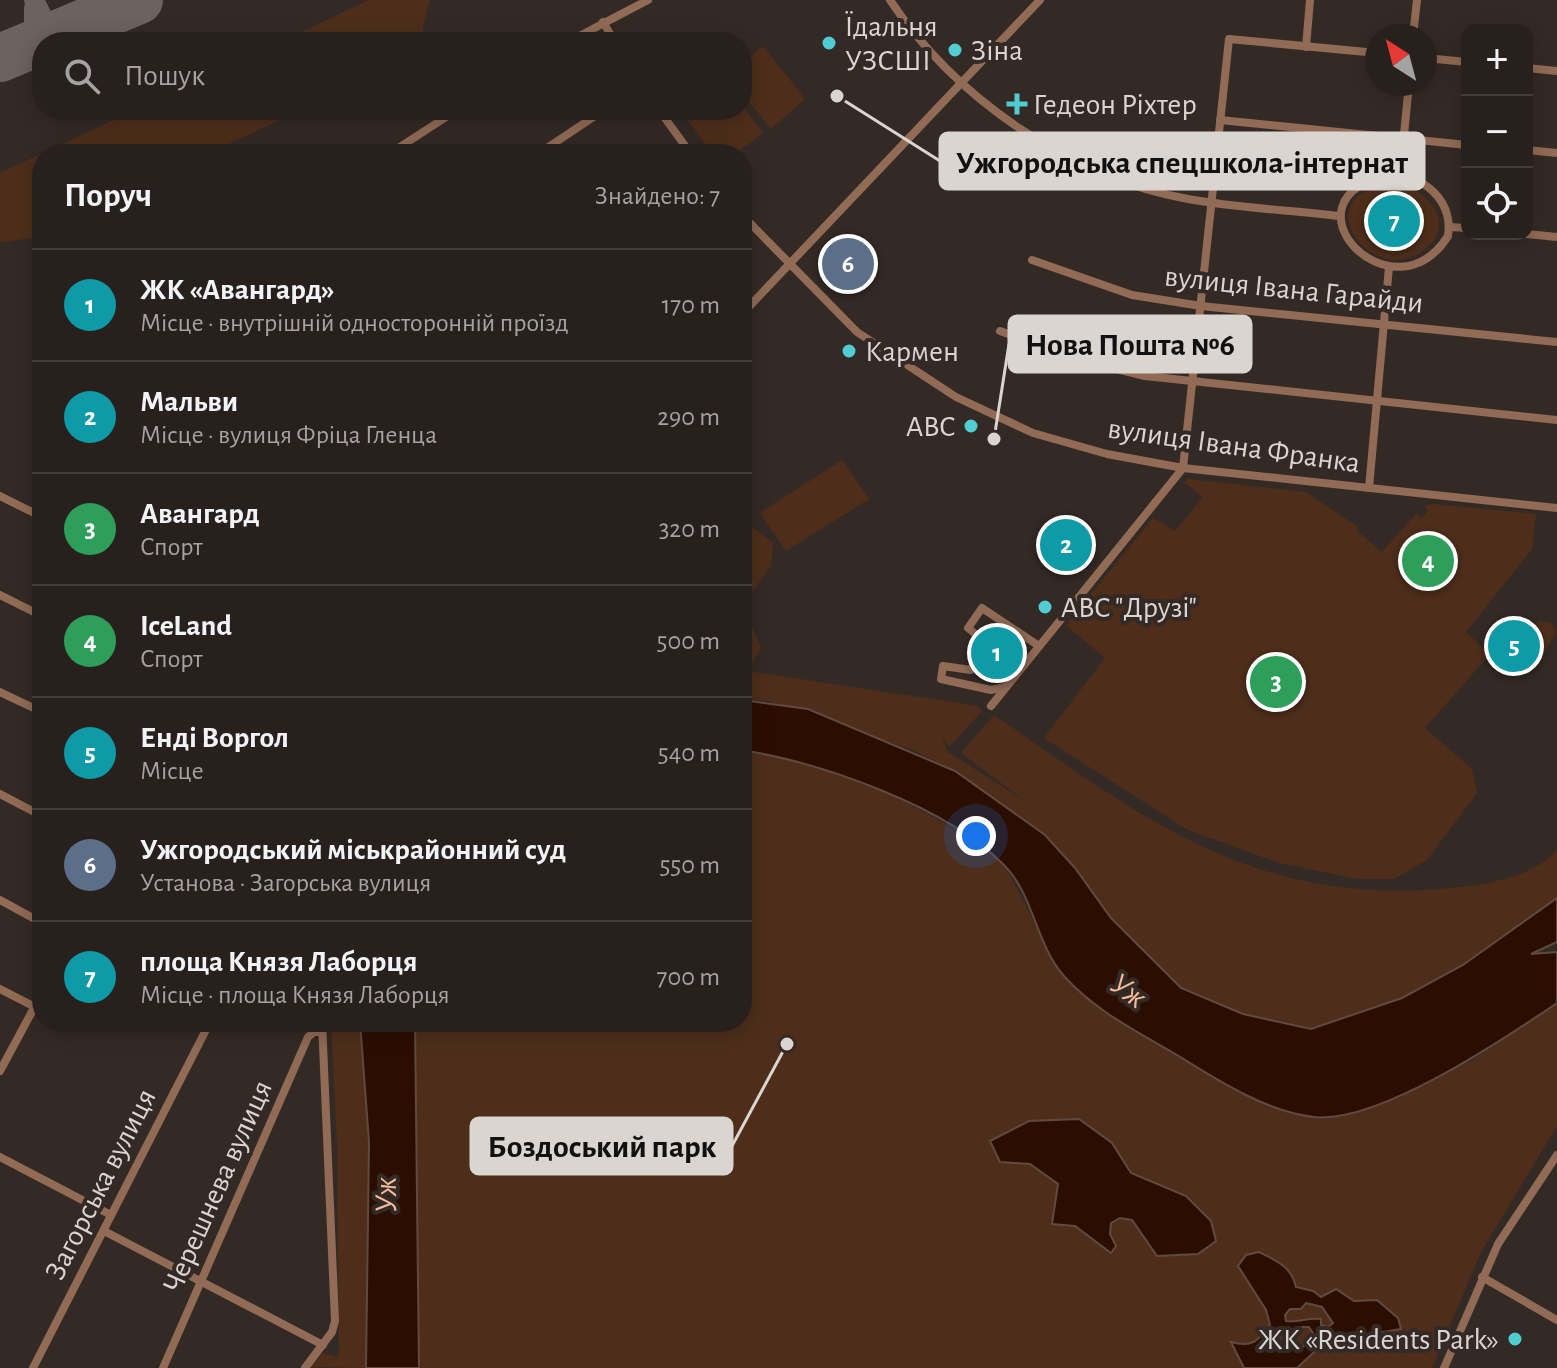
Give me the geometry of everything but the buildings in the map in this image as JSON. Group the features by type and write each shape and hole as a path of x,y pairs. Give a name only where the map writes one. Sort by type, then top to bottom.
{"street":[{"path":"586,32 648,0"},
{"path":"890,0 921,42 962,83 1013,122 1087,165 1154,191 1210,202 1339,216"},
{"path":"752,304 1040,0"},
{"path":"1306,47 1310,0"},
{"path":"1414,24 1417,0"},
{"path":"603,22 609,32"},
{"path":"991,706 1183,468 1195,382 1210,202 1229,39 1365,52"},
{"path":"1437,59 1461,61"},
{"path":"1533,69 1557,71"},
{"path":"1400,175 1408,96"},
{"path":"412,144 444,120"},
{"path":"553,144 589,120"},
{"path":"666,120 684,144"},
{"path":"1220,120 1461,144"},
{"path":"1533,151 1557,153"},
{"path":"1400,175 1435,192 1447,210 1448,236 1434,253 1421,262 1389,267 1365,258 1350,246 1339,216 1344,203 1357,188 1369,180 1400,175"},
{"name":"вулиця Івана Франка","path":"752,225 857,332 972,406 1068,445 1183,468 1557,508"},
{"path":"1449,227 1461,228"},
{"path":"1533,235 1557,237"},
{"name":"вулиця Івана Гарайди","path":"1032,260 1132,295 1201,306 1384,322 1557,342"},
{"path":"1369,488 1389,267"},
{"path":"1000,331 1090,363 1195,382 1557,420"},
{"path":"0,496 32,512"},
{"path":"0,595 32,611"},
{"path":"1006,687 991,690 941,679 943,666 971,670 989,645 968,628 982,608 1039,646"},
{"path":"0,692 32,707"},
{"path":"0,794 32,811"},
{"path":"0,900 32,918"},
{"path":"0,989 32,1005"},
{"path":"1,1068 32,1012"},
{"name":"Загорська вулиця","path":"33,1368 205,1032"},
{"name":"Черешнева вулиця","path":"163,1368 308,1037 314,1032"},
{"path":"305,1368 323,1345 335,1321 330,1140 322,1032"},
{"path":"1444,1368 1482,1277 1519,1210 1557,1155"},
{"path":"0,1157 111,1215"},
{"path":"104,1231 323,1345"},
{"path":"1482,1277 1557,1320"}],"shaded area":[{"path":"369,0 430,0 424,32 301,32"},
{"path":"763,46 805,99 771,129 752,105 752,55"},
{"path":"752,118 763,133 748,144 706,144 688,120"},
{"path":"114,120 280,120 229,144 62,144"},
{"path":"32,158 32,238 0,242 0,173"},
{"path":"1399,184 1421,194 1429,202 1439,220 1438,230 1434,240 1424,250 1403,259 1383,258 1366,248 1353,234 1348,217 1353,202 1369,190"},
{"path":"842,460 869,499 786,551 760,513"},
{"path":"1188,479 1306,492 1358,527 1356,530 1382,552 1416,514 1422,518 1428,511 1424,506 1432,504 1536,514 1532,549 1466,632 1490,654 1425,728 1472,769 1477,793 1427,860 1394,879 1358,879 1279,863 1186,829 1044,738 1105,658 1066,625 1153,518 1175,531 1203,497 1184,482"},
{"path":"752,527 773,543 771,566 752,592"},
{"path":"1539,621 1551,623 1556,632 1543,655 1534,659 1528,657 1528,642 1532,628"},
{"path":"752,626 761,648 752,664"},
{"path":"752,672 978,706 982,711 949,747 941,735 948,752 1028,803 961,753 994,715 1101,789 1205,848 1259,869 1317,884 1380,890 1478,885 1521,874 1547,860 1557,850 1557,898 1463,965 1402,998 1311,1029 1243,1014 1181,988 1111,918 1075,868 955,771 913,750 768,701 752,700"},
{"path":"752,752 791,758 886,792 966,835 1005,866 1061,973 1100,1008 1187,1062 1275,1107 1316,1118 1470,1062 1557,1003 1557,1126 1481,1252 1432,1368 419,1368 415,1032 752,1032"},
{"path":"332,1032 361,1032 369,1142 366,1368 310,1367 322,1353 339,1357 337,1142"}],"water":[{"name":"Уж","path":"752,701 808,709 955,771 1045,835 1075,868 1111,918 1181,988 1243,1014 1311,1029 1402,998 1463,965 1557,898 1557,942 1531,954 1557,952 1557,1003 1474,1057 1372,1107 1341,1116 1314,1117 1278,1109 1226,1084 1089,1000 1055,964 1014,877 979,844 950,824 881,790 752,752"},
{"name":"Уж","path":"361,1032 415,1032 419,1368 366,1368 369,1142"},
{"path":"1079,1119 1112,1143 1131,1173 1186,1196 1211,1221 1216,1241 1198,1254 1157,1256 1132,1220 1120,1218 1111,1223 1110,1234 1116,1246 1111,1253 1075,1226 1052,1224 1058,1184 1030,1164 1000,1162 990,1141 1029,1121"},
{"path":"1259,1252 1272,1258 1287,1269 1296,1287 1313,1291 1321,1297 1336,1289 1354,1301 1377,1300 1398,1318 1401,1329 1377,1333 1345,1350 1326,1341 1297,1368 1244,1368 1231,1342 1254,1342 1270,1325 1266,1310 1238,1266 1246,1255","holes":["1306,1303 1322,1307 1333,1323 1328,1327 1321,1325 1321,1319 1286,1321 1285,1315 1290,1309 1301,1309","1309,1327 1313,1333 1309,1343 1302,1347 1288,1344 1273,1347 1284,1333"]}],"taxiway":[{"path":"34,0 47,26 59,30 77,26"},
{"path":"34,8 34,32"},
{"path":"27,47 32,39"}],"runway":[{"path":"62,32 139,0"},
{"path":"0,58 32,45"}],"place":[{"name":"Їдальня УЗСШІ","path":"829,43"},
{"name":"Зіна","path":"955,50"},
{"name":"Ужгородська спецшкола-інтернат","path":"837,96"},
{"name":"Гедеон Ріхтер","path":"1017,104"},
{"name":"площа Князя Лаборця","path":"1394,221"},
{"name":"Ужгородський міськрайонний суд","path":"848,264"},
{"name":"Кармен","path":"849,351"},
{"name":"ABC","path":"971,426"},
{"name":"Нова Пошта №6","path":"994,439"},
{"name":"Мальви","path":"1066,545"},
{"name":"IceLand","path":"1428,561"},
{"name":"ABC \"Друзі\"","path":"1045,607"},
{"name":"Енді Воргол","path":"1514,646"},
{"name":"ЖК «Авангард»","path":"997,653"},
{"name":"Авангард","path":"1276,682"},
{"name":"Боздоський парк","path":"787,1044"},
{"name":"ЖК «Residents Park»","path":"1515,1339"}]}
